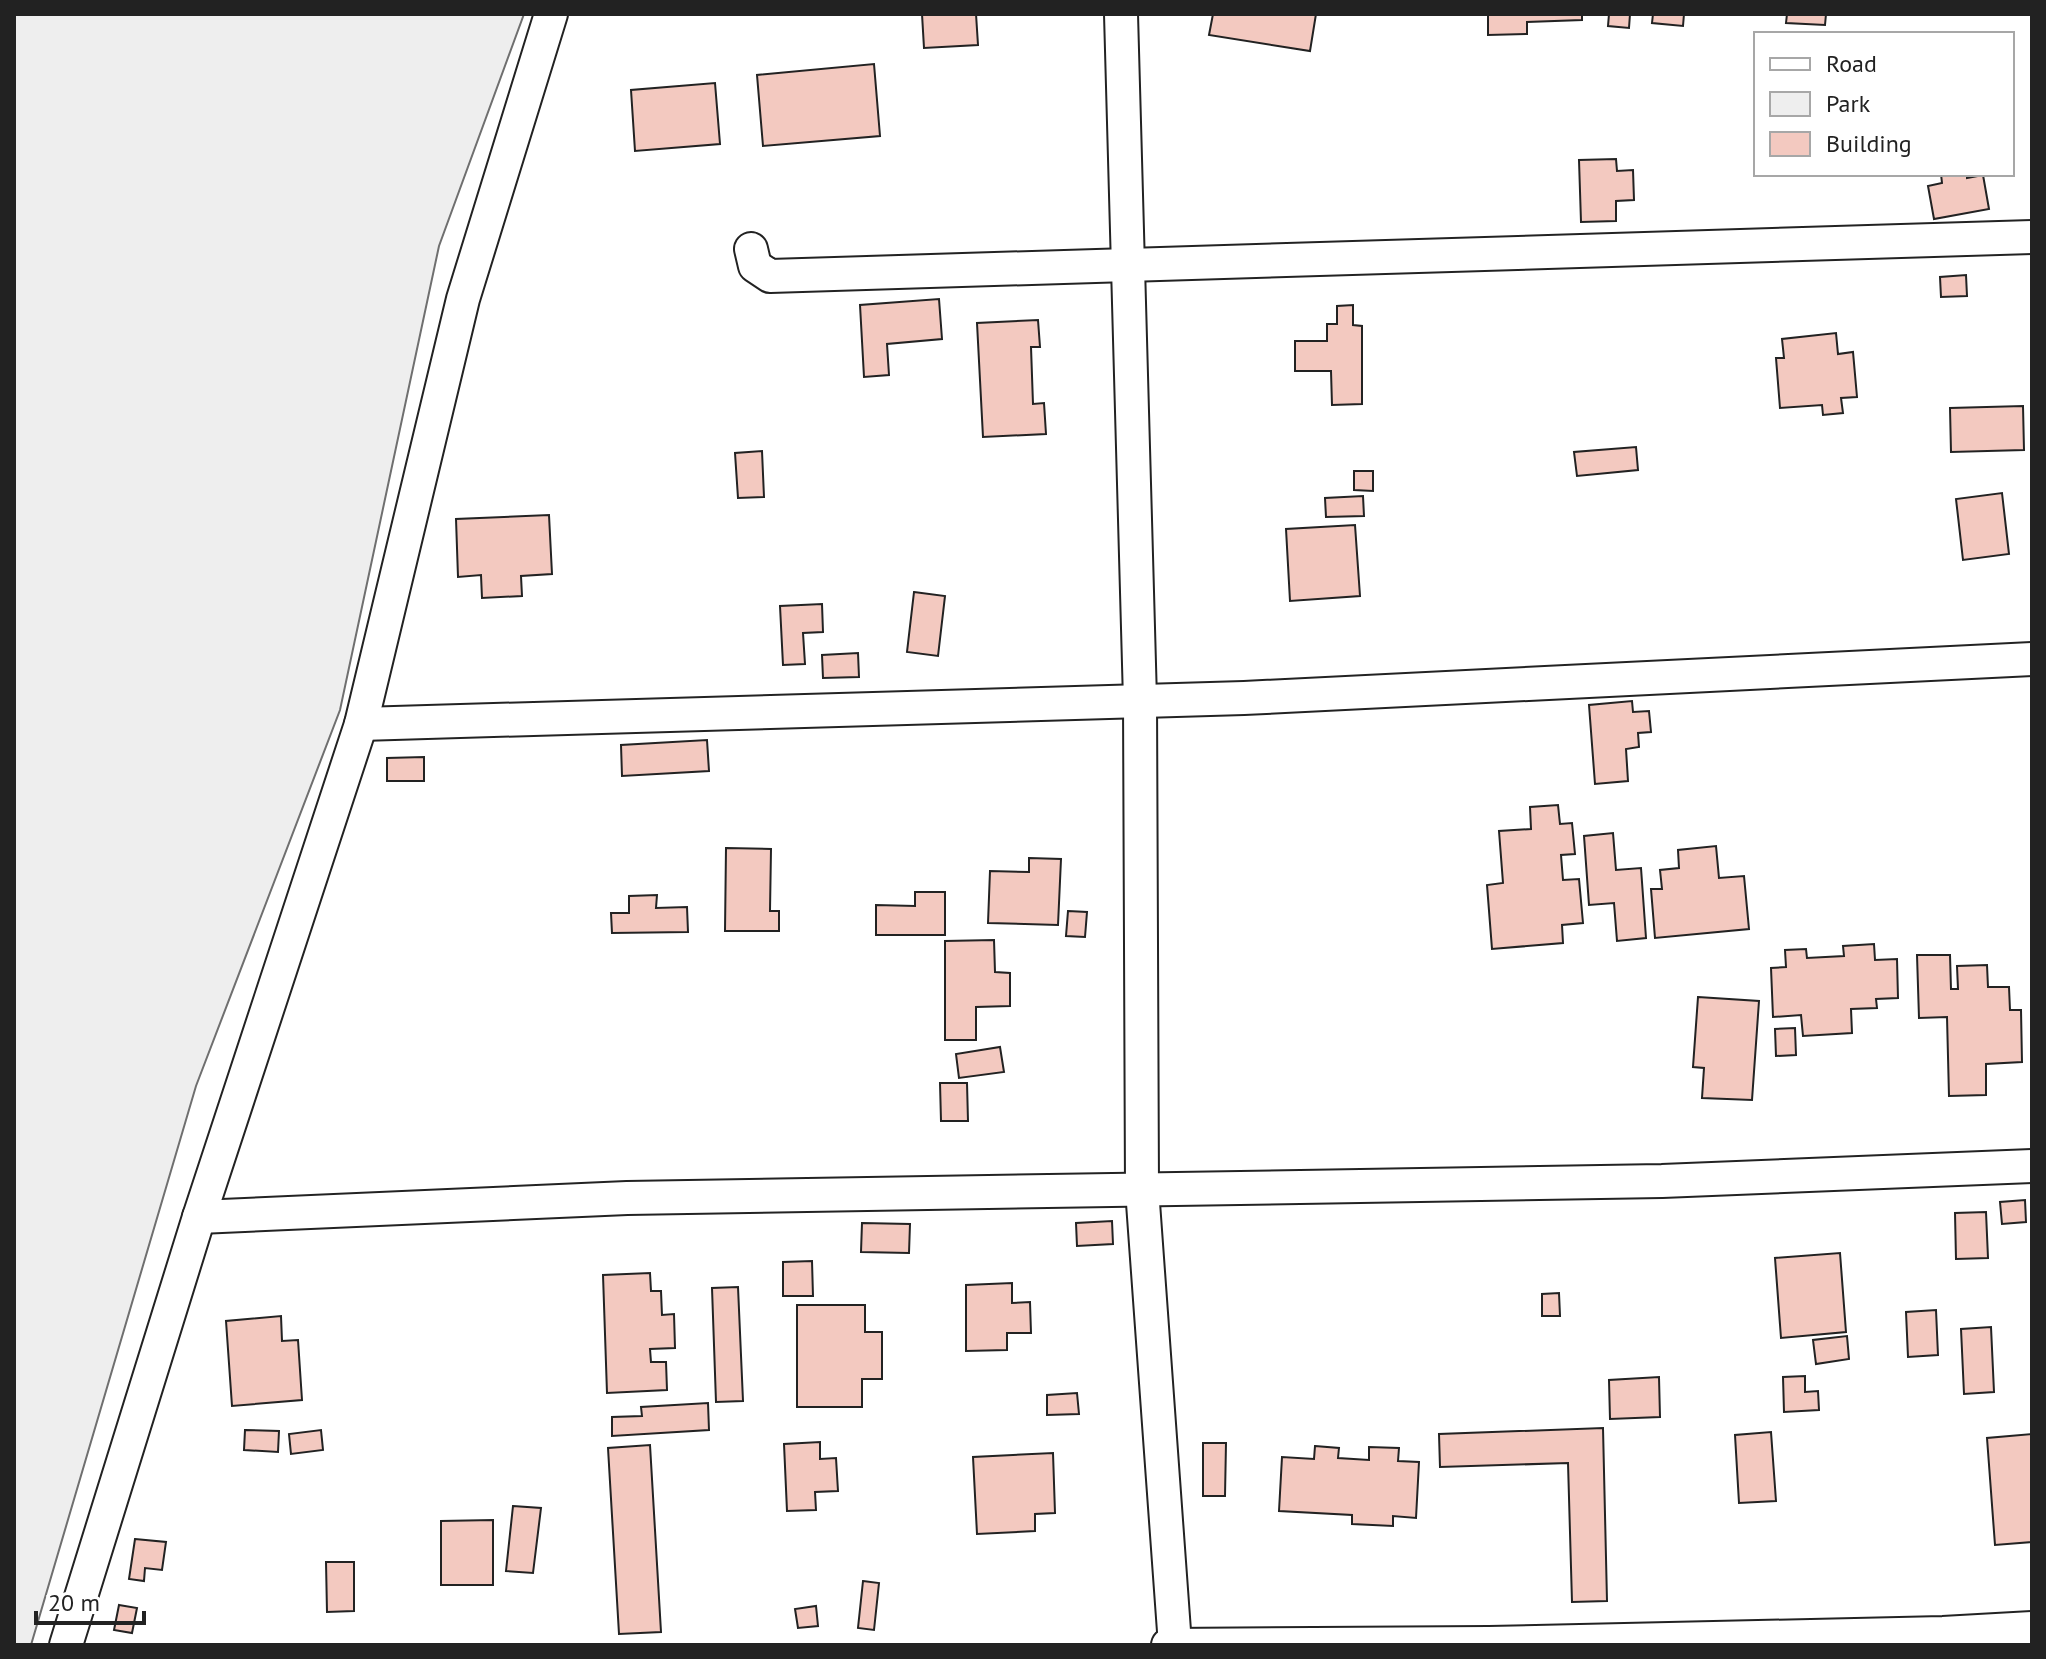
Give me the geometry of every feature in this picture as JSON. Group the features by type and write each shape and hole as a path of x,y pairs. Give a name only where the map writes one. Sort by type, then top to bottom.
{"street":[{"path":"66,1645 199,1217 361,724 463,299 551,14"},
{"path":"1121,14 1140,700 1142,1189 1175,1645"},
{"path":"751,249 755,266 770,276 2032,237"},
{"path":"361,724 1409,692 2032,659"},
{"path":"199,1217 627,1198 1662,1181 2032,1166"},
{"path":"1168,1645 1505,1643 1943,1633 2032,1628"}],"green space":[{"path":"14,14 524,14 439,246 340,710 196,1086 31,1645 14,1645"}],"building":[{"path":"922,14 976,14 978,45 924,48"},
{"path":"1213,14 1316,14 1310,51 1209,35"},
{"path":"1488,14 1582,14 1582,20 1527,22 1527,34 1488,35"},
{"path":"1609,14 1630,14 1629,28 1608,26"},
{"path":"1653,14 1684,14 1683,26 1652,23"},
{"path":"1787,14 1826,14 1825,25 1786,23"},
{"path":"874,64 880,136 763,146 757,75"},
{"path":"715,83 720,144 635,151 631,90"},
{"path":"1616,159 1617,171 1633,170 1634,200 1616,201 1616,221 1581,222 1579,160"},
{"path":"1941,176 1983,176 1989,209 1934,219 1928,186 1942,183"},
{"path":"1966,275 1967,296 1941,297 1940,277"},
{"path":"939,299 942,339 887,344 889,375 864,377 860,305"},
{"path":"1353,305 1353,325 1362,326 1362,404 1332,405 1331,371 1295,371 1295,341 1327,341 1327,324 1337,324 1337,306"},
{"path":"1038,320 1040,347 1031,347 1033,404 1044,403 1046,434 983,437 977,323"},
{"path":"1836,333 1838,354 1853,352 1857,397 1841,398 1843,413 1823,415 1822,405 1780,408 1776,358 1784,358 1782,339"},
{"path":"2023,406 2024,450 1951,452 1950,408"},
{"path":"1636,447 1638,470 1577,476 1574,452"},
{"path":"762,451 764,497 738,498 735,453"},
{"path":"1354,471 1373,471 1373,491 1354,490"},
{"path":"2002,493 2009,554 1963,560 1956,499"},
{"path":"1363,496 1364,516 1326,517 1325,498"},
{"path":"549,515 552,574 521,576 522,596 482,598 481,575 458,577 456,519"},
{"path":"1355,525 1360,596 1290,601 1286,529"},
{"path":"914,592 945,596 938,656 907,652"},
{"path":"822,604 823,632 803,633 805,664 783,665 780,606"},
{"path":"858,653 859,677 823,678 822,655"},
{"path":"1632,701 1633,712 1649,711 1651,732 1638,733 1639,747 1626,749 1628,781 1595,784 1589,705"},
{"path":"707,740 709,771 622,776 621,745"},
{"path":"424,757 424,781 387,781 387,758"},
{"path":"1558,805 1560,824 1572,823 1575,854 1561,855 1563,880 1579,879 1583,923 1562,925 1563,943 1492,949 1487,885 1503,883 1499,831 1531,829 1530,807"},
{"path":"1613,833 1616,870 1641,868 1646,938 1617,941 1614,903 1589,905 1584,836"},
{"path":"1716,846 1719,878 1744,876 1749,929 1655,938 1651,889 1662,889 1660,870 1679,868 1678,850"},
{"path":"726,848 771,849 770,911 779,911 779,931 725,931"},
{"path":"1029,858 1061,859 1058,925 988,923 990,871 1029,872"},
{"path":"915,892 945,892 945,935 876,935 876,905 915,906"},
{"path":"657,895 656,908 687,907 688,932 612,933 611,913 629,913 629,896"},
{"path":"1068,911 1087,912 1085,937 1066,936"},
{"path":"994,940 995,972 1010,973 1010,1006 976,1007 976,1040 945,1040 945,941"},
{"path":"1874,944 1875,960 1897,959 1898,998 1876,999 1877,1008 1851,1009 1852,1033 1803,1036 1801,1015 1773,1017 1771,968 1786,967 1785,950 1806,949 1807,958 1844,956 1843,946"},
{"path":"1917,955 1950,955 1951,989 1958,989 1957,966 1987,965 1988,987 2009,987 2010,1010 2021,1010 2022,1062 1986,1064 1986,1095 1949,1096 1947,1017 1919,1018"},
{"path":"1698,997 1759,1001 1752,1100 1702,1098 1704,1068 1693,1067"},
{"path":"1795,1028 1796,1055 1776,1056 1775,1029"},
{"path":"1000,1047 1004,1072 959,1078 956,1054"},
{"path":"940,1083 967,1083 968,1121 941,1121"},
{"path":"2025,1200 2026,1222 2002,1224 2000,1202"},
{"path":"1986,1212 1988,1258 1956,1259 1955,1213"},
{"path":"1112,1221 1113,1244 1077,1246 1076,1223"},
{"path":"862,1223 910,1224 909,1253 861,1252"},
{"path":"1840,1253 1846,1332 1781,1338 1775,1258"},
{"path":"812,1261 813,1296 783,1296 783,1262"},
{"path":"650,1273 651,1291 661,1291 662,1315 674,1314 675,1348 650,1349 651,1362 666,1362 667,1390 607,1393 603,1275"},
{"path":"1012,1283 1012,1303 1030,1302 1031,1333 1007,1333 1007,1350 966,1351 966,1285"},
{"path":"738,1287 743,1401 716,1402 712,1288"},
{"path":"1559,1293 1560,1316 1542,1316 1542,1294"},
{"path":"797,1305 865,1305 865,1332 882,1332 882,1379 862,1379 862,1407 797,1407"},
{"path":"1936,1310 1938,1355 1908,1357 1906,1312"},
{"path":"281,1316 282,1341 298,1340 302,1400 232,1406 226,1321"},
{"path":"1991,1327 1994,1392 1964,1394 1961,1329"},
{"path":"1847,1336 1849,1359 1816,1364 1813,1340"},
{"path":"1805,1376 1805,1392 1818,1391 1819,1410 1784,1412 1783,1377"},
{"path":"1659,1377 1660,1417 1610,1419 1609,1380"},
{"path":"1077,1393 1079,1414 1047,1415 1047,1395"},
{"path":"708,1403 709,1430 612,1436 612,1417 642,1416 641,1407"},
{"path":"1603,1428 1607,1601 1572,1602 1568,1463 1440,1467 1439,1434"},
{"path":"245,1430 279,1431 278,1452 244,1450"},
{"path":"321,1430 323,1450 291,1454 289,1434"},
{"path":"1771,1432 1776,1501 1739,1503 1735,1435"},
{"path":"2032,1434 2032,1542 1995,1545 1987,1438"},
{"path":"820,1442 820,1459 836,1458 838,1491 815,1492 816,1510 787,1511 784,1444"},
{"path":"1203,1443 1226,1443 1225,1496 1203,1496"},
{"path":"650,1445 661,1632 619,1634 608,1448"},
{"path":"1315,1446 1339,1448 1338,1458 1369,1460 1369,1447 1399,1448 1398,1461 1419,1462 1416,1518 1393,1516 1393,1526 1352,1524 1352,1515 1279,1511 1282,1457 1314,1459"},
{"path":"1053,1453 1055,1513 1035,1514 1035,1531 977,1534 973,1457"},
{"path":"513,1506 541,1508 533,1573 506,1571"},
{"path":"493,1520 493,1585 441,1585 441,1521"},
{"path":"135,1539 166,1542 162,1570 145,1568 144,1581 129,1579"},
{"path":"326,1562 354,1562 354,1611 327,1612"},
{"path":"863,1581 879,1583 874,1630 858,1628"},
{"path":"119,1605 137,1608 132,1633 114,1630"},
{"path":"816,1606 818,1626 798,1628 795,1609"}]}
